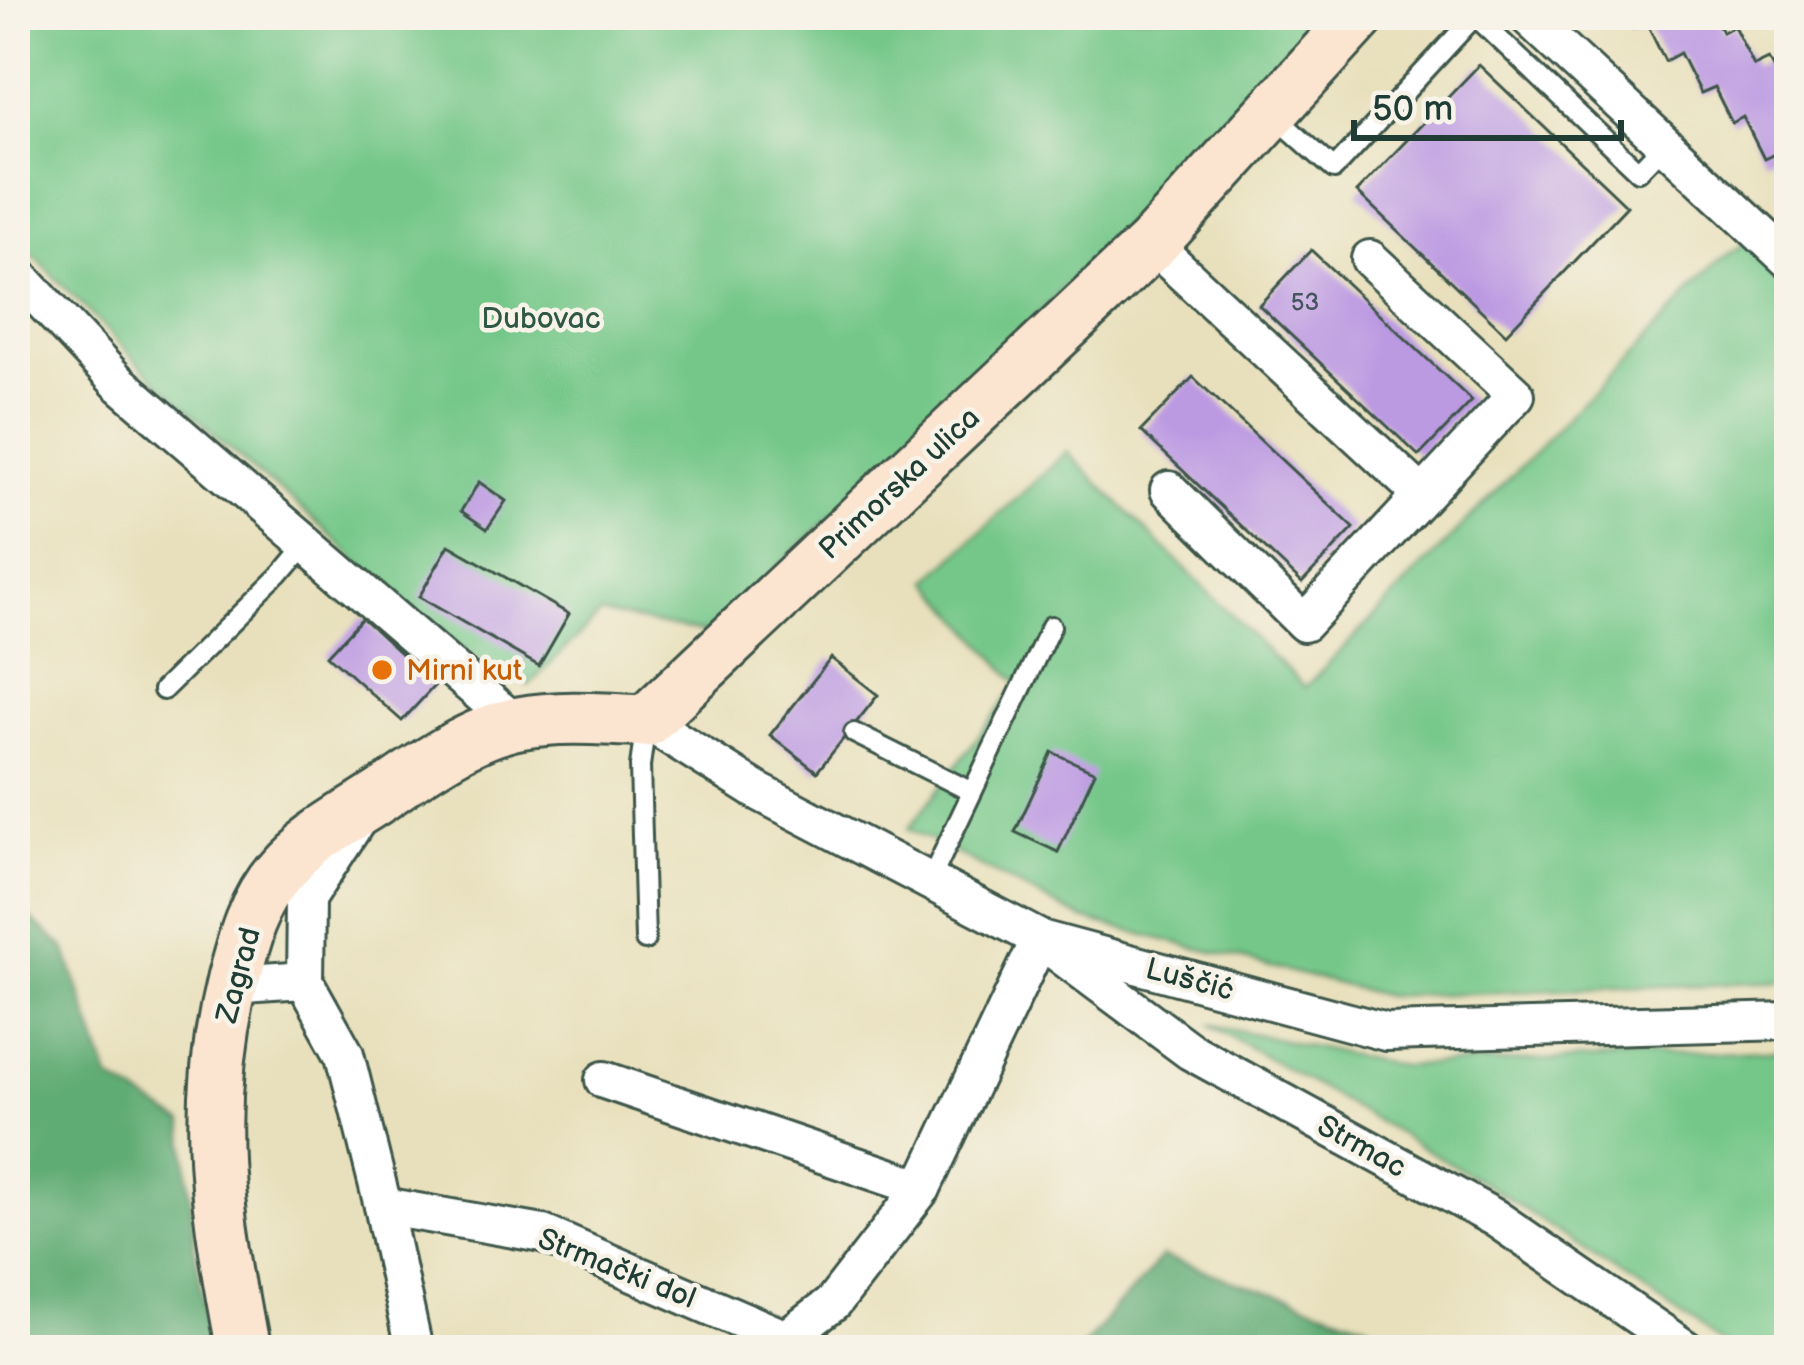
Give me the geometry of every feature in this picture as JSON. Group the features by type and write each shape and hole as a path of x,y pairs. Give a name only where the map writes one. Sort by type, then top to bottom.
{"main road":[{"name":"Primorska ulica","path":"646,721 1152,244 1360,15"},
{"name":"Zagrad","path":"243,1350 213,1173 213,1106 222,1027 247,925 279,872 336,821 436,757 515,723 580,717 646,721"}],"street":[{"path":"1526,15 1789,260"},
{"path":"1152,244 1422,495"},
{"path":"1168,490 1304,623 1516,395 1370,259"},
{"path":"15,272 118,382 515,723"},
{"name":"Luščić","path":"646,721 759,792 1040,939 1386,1032 1789,1022"},
{"path":"368,804 306,899 305,982 345,1054 414,1350"},
{"name":"Strmački dol","path":"383,1206 543,1234 786,1339 833,1303 922,1188 1040,939"},
{"name":"Strmac","path":"1040,939 1190,1051 1495,1218 1687,1350"},
{"path":"232,987 305,982"},
{"path":"604,1080 922,1188"}],"lane":[{"path":"1272,114 1334,169 1475,16 1638,171 1663,145"},
{"path":"163,689 306,544"},
{"path":"930,881 1051,626"},
{"path":"645,940 640,766 646,721"},
{"path":"854,734 972,792"}],"green space":[{"name":"Dubovac","path":"15,15 1318,15 1208,138 934,423 705,633 601,614 529,685 449,644 136,361 15,236"},
{"path":"1789,213 1789,982 1385,996 1083,919 909,829 1018,684 929,580 1067,452 1305,688 1728,254"},
{"path":"15,905 65,948 109,1079 184,1123 195,1250 213,1350 15,1350"},
{"path":"1209,1024 1401,1066 1789,1050 1789,1350 1732,1350 1491,1187"},
{"path":"1162,1257 1370,1325 1392,1350 1073,1350 1081,1347"}],"building":[{"path":"1626,15 1714,15 1722,32 1734,26 1754,66 1769,59 1789,94 1789,147 1764,159 1743,117 1732,123 1714,87 1700,93 1680,53 1665,61 1646,22 1633,29"},
{"path":"1479,65 1627,206 1506,334 1357,192"},
{"path":"1311,250 1472,401 1419,456 1259,305"},
{"path":"1193,377 1354,528 1302,583 1141,431"},
{"path":"479,482 506,501 487,529 461,511"},
{"path":"449,545 569,614 539,666 419,597"},
{"name":"Mirni kut","path":"362,618 435,685 402,721 328,655"},
{"path":"831,658 878,695 817,772 770,735"},
{"path":"1052,752 1095,772 1058,852 1015,832"}],"place":[{"name":"Mirni kut","path":"382,670"}]}
